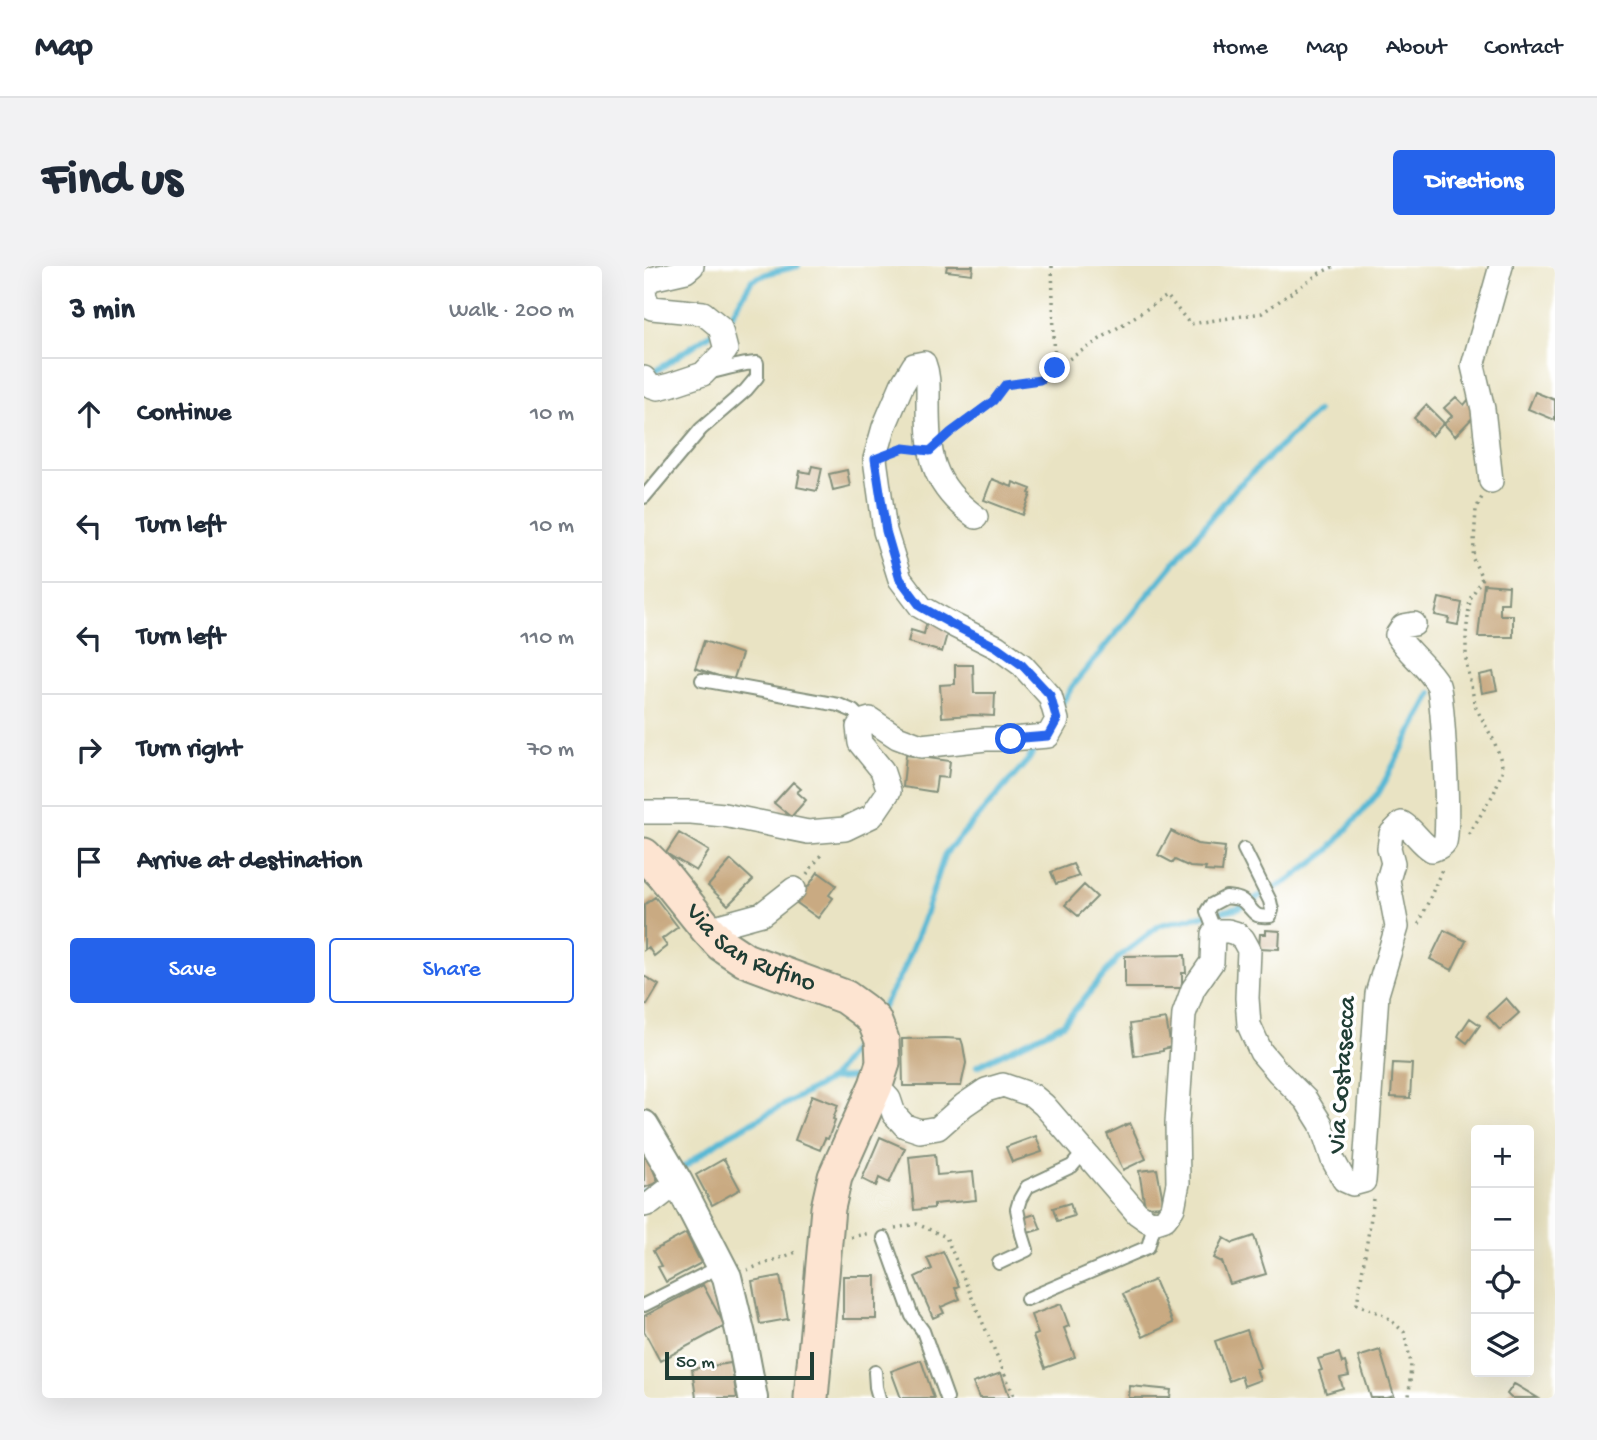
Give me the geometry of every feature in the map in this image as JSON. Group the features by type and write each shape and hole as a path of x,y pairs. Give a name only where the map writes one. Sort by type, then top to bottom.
{"main road":[{"name":"Via San Rufino","path":"644,855 721,944 745,960 845,997 874,1020 882,1040 883,1063 876,1085"},
{"path":"811,1398 828,1208 835,1177 876,1085"}],"street":[{"path":"644,378 649,385 658,388 703,374 726,350 720,327 703,313 652,308 646,301 644,290 651,279 686,271 692,266"},
{"path":"1491,481 1483,409 1473,366 1501,266"},
{"path":"644,813 691,811 808,832 845,829 872,816 888,791 882,770 860,743 858,727 863,721 870,719 897,737 921,746 1048,736 1057,720 1050,695 1022,665 997,647 921,607 900,579 886,531 875,459 884,427 914,365 924,363 929,374 929,443 934,469 947,491 976,517"},
{"name":"Via Costasecca","path":"1218,932 1235,933 1249,950 1249,1025 1261,1052 1306,1100 1321,1124 1333,1160 1344,1180 1353,1184 1364,1181 1377,994 1397,927 1388,880 1393,863 1389,848 1391,834 1402,823 1411,828 1424,845 1432,850 1446,841 1448,828 1439,687 1426,669 1403,646 1397,635 1403,626 1414,624"},
{"path":"707,929 762,914 794,889"},
{"path":"876,1085 890,1099 894,1114 905,1126 920,1131 938,1128 986,1090 1003,1085 1032,1095 1044,1105 1137,1213 1156,1222 1164,1219 1173,1208 1178,1183 1177,1123 1184,1014 1193,989 1212,962 1213,934 1218,932"},
{"path":"644,1125 678,1182 727,1277 753,1398"},
{"path":"644,1205 651,1203 678,1182"}],"lane":[{"path":"644,497 701,429 757,377 757,363 751,362 703,374"},
{"path":"702,680 839,705 853,711 863,721"},
{"path":"1218,932 1207,911 1211,905 1226,897 1242,900 1255,915 1261,917 1270,916 1272,910 1244,849"},
{"path":"999,1263 1027,1250 1017,1209 1027,1188 1072,1166 1084,1152"},
{"path":"1027,1299 1148,1247 1152,1233 1147,1220"},
{"path":"884,1238 912,1316 923,1331 947,1398"},
{"path":"644,1306 721,1266"},
{"path":"875,1372 879,1398"}],"path":[{"path":"1052,266 1055,368"},
{"path":"930,451 993,401 1005,385 1040,380 1167,296 1190,324 1262,313 1320,273 1335,266"},
{"path":"1466,838 1494,793 1503,769 1496,746 1476,708 1466,663 1470,599 1482,578 1473,559 1476,509 1491,481"},
{"path":"794,889 814,866 837,830"},
{"path":"1419,924 1446,862"},
{"path":"1375,1192 1357,1304 1386,1316 1404,1332 1411,1363 1409,1398"}],"building":[{"path":"947,266 973,266 972,274 946,271"},
{"path":"1535,392 1555,400 1555,420 1528,409"},
{"path":"1456,397 1464,405 1469,399 1480,410 1455,436 1444,424 1452,416 1444,408"},
{"path":"1426,405 1444,423 1432,436 1414,418"},
{"path":"812,466 822,468 817,491 797,487 800,471 810,473"},
{"path":"847,470 850,486 833,490 829,474"},
{"path":"992,479 1012,487 1013,482 1031,489 1023,515 984,500"},
{"path":"1484,584 1509,586 1508,603 1500,603 1500,615 1513,615 1513,637 1478,637"},
{"path":"1439,598 1462,603 1458,625 1448,623 1449,618 1435,615"},
{"path":"927,621 949,627 942,652 908,642 911,630 924,634"},
{"path":"704,641 742,654 733,681 695,668"},
{"path":"955,665 973,665 974,693 995,693 994,716 942,717 940,685 955,684"},
{"path":"1493,672 1497,690 1482,693 1479,675"},
{"path":"906,755 950,761 948,778 937,777 935,792 903,787"},
{"path":"793,782 801,789 797,792 806,800 791,817 774,803"},
{"path":"1171,831 1197,844 1225,847 1222,872 1205,871 1206,868 1190,867 1175,860 1173,863 1158,855"},
{"path":"679,833 709,851 696,871 666,853"},
{"path":"731,860 753,880 728,905 708,886"},
{"path":"1073,864 1079,876 1056,884 1051,872"},
{"path":"818,872 836,885 829,895 833,898 818,918 797,903"},
{"path":"1084,885 1097,897 1078,916 1065,905"},
{"path":"655,897 678,927 662,939 667,946 654,956 648,947 644,950 644,905"},
{"path":"1266,930 1280,931 1279,949 1259,948 1260,934 1266,934"},
{"path":"1444,930 1466,941 1452,970 1430,959"},
{"path":"1185,955 1186,973 1182,973 1182,988 1125,988 1125,956"},
{"path":"644,976 659,985 647,1005 644,1003"},
{"path":"1506,998 1519,1013 1500,1030 1487,1016"},
{"path":"1470,1018 1480,1025 1467,1043 1458,1036"},
{"path":"1166,1019 1171,1047 1134,1056 1130,1024"},
{"path":"902,1039 961,1039 963,1045 966,1063 961,1086 903,1086"},
{"path":"1393,1063 1412,1064 1410,1098 1391,1097"},
{"path":"812,1095 838,1105 828,1139 825,1138 820,1150 795,1140"},
{"path":"1130,1123 1146,1159 1123,1170 1107,1134"},
{"path":"1036,1136 1042,1152 1012,1162 1006,1147"},
{"path":"880,1137 905,1148 889,1183 879,1178 876,1186 862,1179"},
{"path":"935,1154 937,1175 973,1172 976,1200 934,1204 934,1208 914,1210 909,1157"},
{"path":"648,1157 658,1182 644,1188 644,1158"},
{"path":"724,1159 740,1189 712,1205 696,1175"},
{"path":"1157,1169 1164,1206 1145,1207 1139,1171"},
{"path":"1070,1203 1074,1216 1057,1221 1053,1208"},
{"path":"1035,1214 1041,1229 1028,1233 1023,1218"},
{"path":"686,1233 701,1263 666,1282 653,1251"},
{"path":"1254,1236 1266,1274 1230,1284 1222,1262 1214,1258 1224,1238 1233,1243"},
{"path":"943,1251 959,1286 955,1288 960,1299 941,1307 944,1313 933,1318 915,1277 932,1269 927,1258"},
{"path":"780,1276 788,1319 760,1324 752,1281"},
{"path":"843,1276 876,1276 876,1319 843,1319"},
{"path":"1154,1280 1173,1323 1143,1337 1123,1294"},
{"path":"703,1285 725,1326 660,1361 644,1331 644,1316"},
{"path":"1061,1304 1069,1326 1064,1328 1075,1357 1045,1368 1033,1336 1038,1334 1031,1315"},
{"path":"1247,1330 1260,1368 1256,1369 1260,1380 1244,1386 1241,1376 1229,1381 1215,1341"},
{"path":"1380,1350 1394,1396 1371,1398 1358,1357"},
{"path":"1339,1353 1349,1376 1340,1378 1343,1388 1326,1393 1318,1359"},
{"path":"921,1360 934,1398 901,1398 891,1371"},
{"path":"731,1363 737,1398 696,1398 692,1369"},
{"path":"1001,1373 1010,1398 979,1398 973,1383"},
{"path":"1514,1384 1538,1398 1511,1398 1507,1394"},
{"path":"1130,1386 1171,1390 1170,1398 1129,1398"}],"waterway":[{"path":"648,376 727,323 752,280 798,266"},
{"path":"1059,708 1072,687 1234,490 1317,411"},
{"path":"977,1066 1063,1024 1119,957 1160,925 1238,908 1289,880 1328,851 1379,792 1432,693"},
{"path":"880,1012 903,971 945,854 1029,759 1039,741"},
{"path":"678,1171 725,1137 831,1079 866,1032"},
{"path":"831,1079 867,1077"},
{"path":"644,1192 655,1187"}],"route":[{"path":"1011,739 1048,736 1057,720 1050,695 1022,665 997,647 921,607 900,579 886,531 875,459 904,448 930,451 993,401 1005,385 1040,380 1055,368"}]}
